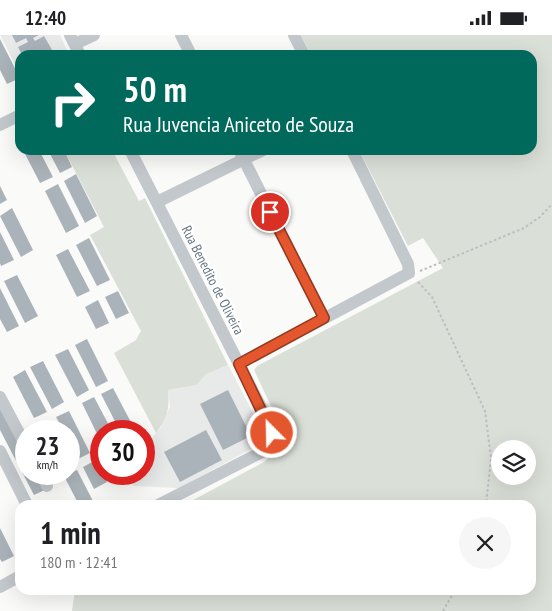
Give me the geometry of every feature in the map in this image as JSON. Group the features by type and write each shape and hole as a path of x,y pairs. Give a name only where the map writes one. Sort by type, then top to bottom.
{"street":[{"path":"75,45 94,35"},
{"path":"181,35 188,50"},
{"path":"294,35 302,50"},
{"path":"0,125 15,118"},
{"name":"Rua Benedito de Oliveira","path":"132,155 270,425 271,439 264,451 168,500"},
{"path":"156,202 241,155 324,318"},
{"path":"239,364 410,273 408,264 354,155"},
{"path":"0,397 15,425"},
{"path":"0,451 24,500"},
{"path":"0,587 15,579"}],"path":[{"path":"487,500 491,458 485,411 432,297 410,273 428,268 524,228 540,217 552,204"},
{"path":"443,611 452,595"}],"shaded area":[{"path":"0,35 60,35 67,50 15,50 15,64"},
{"path":"301,35 552,35 552,611 72,611 74,595 536,595 536,500 193,500 264,462 277,451 281,438 280,425 254,370 257,366 443,268 423,238 408,246 362,155 537,155 537,50 308,50"},
{"path":"67,155 115,155 139,201 145,198 228,365 206,374 197,385 168,390 169,402 167,413 156,433 155,420 149,420 114,353 136,340 141,331 90,235 104,227"},
{"path":"228,365 262,430 264,436 262,443 179,488 133,486 155,485 155,434 161,427 170,406 168,390 197,385 206,374"}],"building":[{"path":"12,35 39,35 33,38 35,41 44,36 52,50 20,50 18,47 28,42 26,38 16,43"},
{"path":"0,39 15,68 15,80 7,84 0,70"},
{"path":"26,155 42,155 53,177 40,183"},
{"path":"51,155 66,155 72,167 60,173"},
{"path":"76,174 97,216 85,223 64,181"},
{"path":"58,184 79,226 66,233 45,191"},
{"path":"0,186 7,200 0,204"},
{"path":"12,208 33,250 21,257 0,216"},
{"path":"0,232 14,260 1,266 0,263"},
{"path":"89,238 110,280 97,286 76,245"},
{"path":"68,249 90,291 77,297 56,255"},
{"path":"17,275 38,316 25,323 4,281"},
{"path":"0,288 19,326 7,332 0,319"},
{"path":"118,291 129,313 116,319 105,297"},
{"path":"98,300 109,323 96,329 85,307"},
{"path":"87,339 108,381 96,387 75,345"},
{"path":"68,349 89,390 77,397 55,355"},
{"path":"43,361 64,402 52,409 30,367"},
{"path":"25,370 47,412 34,418 13,377"},
{"path":"113,388 130,420 114,420 101,394"},
{"path":"228,390 251,436 223,450 200,404"},
{"path":"94,397 106,420 90,420 82,403"},
{"path":"0,399 15,428 15,459 0,430"},
{"path":"69,411 74,420 58,420 56,417"},
{"path":"206,430 222,460 180,482 164,452"},
{"path":"80,433 90,453 80,458"},
{"path":"90,463 90,481 83,467"},
{"path":"80,476 92,500 76,500 69,485 80,485"},
{"path":"29,485 45,485 47,489 34,495"},
{"path":"92,485 101,485 94,489"},
{"path":"0,528 14,556 2,562 0,559"}],"route":[{"path":"270,212 324,318 239,364 270,425 272,433"}]}
